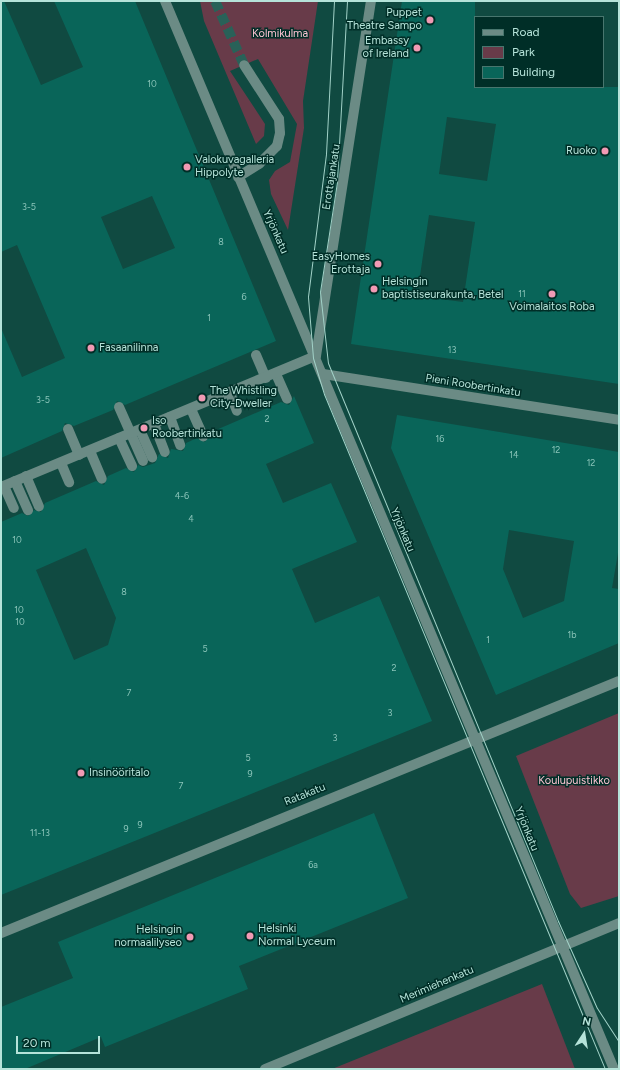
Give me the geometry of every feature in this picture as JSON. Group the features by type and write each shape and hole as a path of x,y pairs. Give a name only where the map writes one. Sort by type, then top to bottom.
{"street":[{"name":"Yrjönkatu","path":"165,1 238,177 316,356 614,1069"},
{"name":"Erottajankatu","path":"316,356 371,1"},
{"path":"238,177 259,164 277,146 280,133 279,119 244,65"},
{"path":"256,355 266,378"},
{"path":"14,508 3,486 276,374 316,356"},
{"path":"276,374 286,399"},
{"name":"Pieni Roobertinkatu","path":"323,374 619,420"},
{"path":"230,393 237,411"},
{"path":"119,407 135,432 147,459"},
{"path":"194,408 205,434"},
{"path":"170,418 180,445"},
{"path":"154,424 165,452"},
{"path":"68,429 79,455"},
{"path":"119,438 132,466"},
{"path":"90,451 102,479"},
{"path":"60,463 69,482"},
{"path":"26,476 39,506"},
{"path":"15,481 28,510"},
{"name":"Ratakatu","path":"1,933 619,681"},
{"name":"Merimiehenkatu","path":"265,1069 619,923"}],"green space":[{"name":"Kolmikulma","path":"200,1 318,1 303,101 304,128 288,230 271,194 269,180 275,171 290,162 297,124 258,59 230,71 265,124 264,136 256,144 204,21"},
{"name":"Koulupuistikko","path":"619,713 619,896 581,908 570,894 516,756"},
{"path":"542,984 575,1069 332,1069"}],"building":[{"path":"1,1 4,1 41,85 83,67 54,1 135,1 276,341 125,405 117,401 113,410 74,426 65,423 62,431 1,458 1,328 22,377 65,358 17,245 1,252","holes":["152,196 175,248 123,269 101,217"]},
{"path":"402,1 475,1 474,88 619,87 619,384 351,344","holes":["447,117 496,124 487,181 439,174","429,215 475,222 463,302 417,296"]},
{"path":"294,396 314,443 266,464 283,503 331,483 357,542 292,569 315,623 379,596 432,721 1,895 1,522 22,513 28,516 34,510 41,512 45,503 96,481 104,485 108,476 126,468 134,472 138,465 143,467 155,463 159,454 168,458 171,449 183,451 186,443 197,438 205,442 209,433 281,402 289,405","holes":["86,548 116,618 108,645 74,660 36,570"]},
{"path":"397,415 619,452 619,547 612,588 619,589 619,643 496,695 391,448","holes":["509,530 574,541 564,601 523,618 503,569"]},
{"name":"Helsingin normaalilyseo","path":"374,813 408,898 239,966 248,989 105,1047 101,1037 25,1069 1,1069 1,1007 73,978 58,942"}],"tunnel":[{"path":"215,1 244,65"}],"tram line":[{"path":"334,1 326,154 308,297 313,358 324,394 605,1069"},
{"path":"347,1 337,182 320,292 328,363 558,921 597,1008 619,1042"}],"place":[{"name":"Puppet Theatre Sampo","path":"430,20"},
{"name":"Embassy of Ireland","path":"417,48"},
{"name":"Ruoko","path":"605,151"},
{"name":"Valokuvagalleria Hippolyte","path":"187,167"},
{"name":"EasyHomes Erottaja","path":"378,264"},
{"name":"Helsingin baptistiseurakunta, Betel","path":"374,289"},
{"name":"Voimalaitos Roba","path":"552,294"},
{"name":"Fasaanilinna","path":"91,348"},
{"name":"The Whistling City-Dweller","path":"202,398"},
{"name":"Iso Roobertinkatu","path":"144,428"},
{"name":"Insinööritalo","path":"81,773"},
{"name":"Helsinki Normal Lyceum","path":"250,936"},
{"name":"Helsingin normaalilyseo","path":"190,937"}]}
